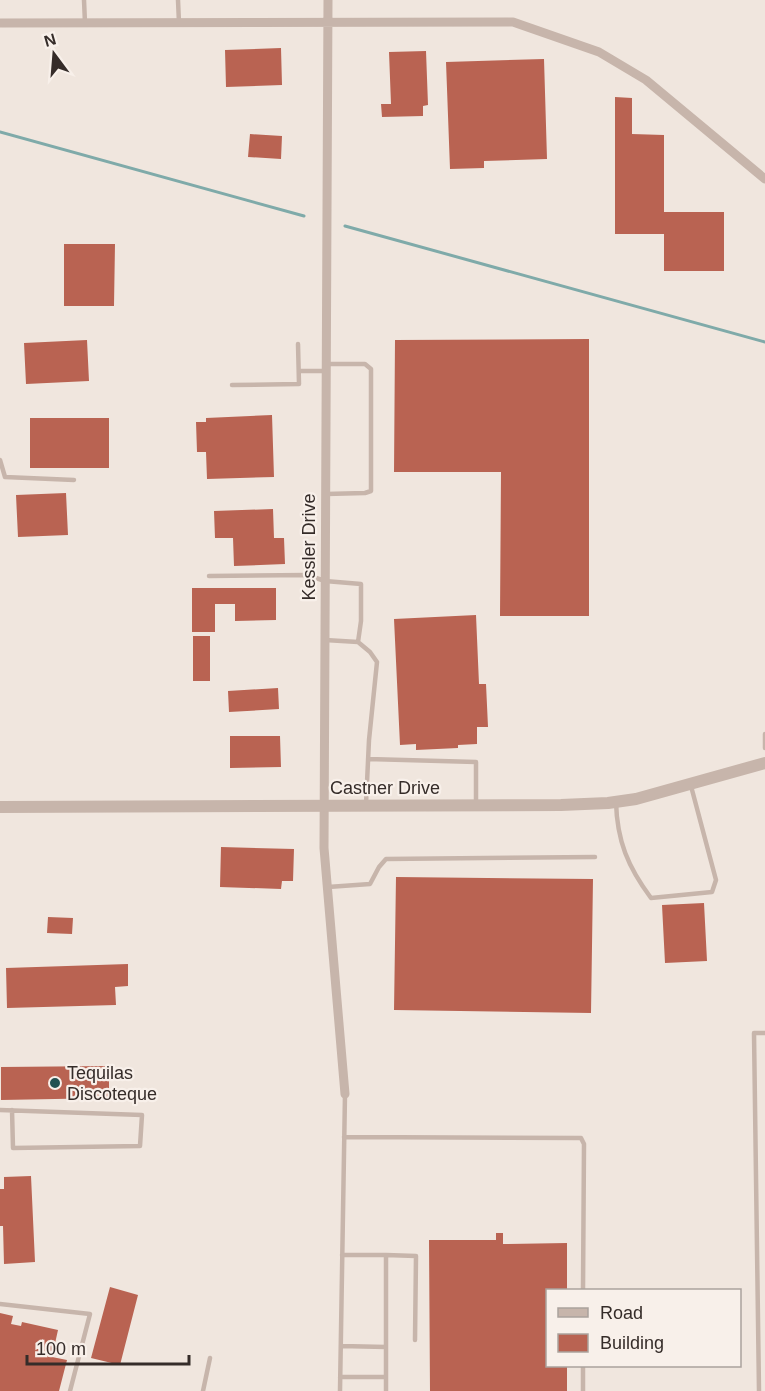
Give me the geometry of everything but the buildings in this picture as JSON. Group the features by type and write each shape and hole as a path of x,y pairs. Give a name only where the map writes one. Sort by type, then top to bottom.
{"street":[{"name":"Kessler Drive","path":"328,0 324,848 345,1094"},
{"path":"0,23 513,22 599,52 646,80 765,179"},
{"name":"Castner Drive","path":"0,807 476,806 616,802 651,796 765,763"}],"lane":[{"path":"84,0 85,23"},
{"path":"178,0 179,23"},
{"path":"232,385 299,384 298,344"},
{"path":"299,371 366,364 371,369 371,491 326,494"},
{"path":"0,460 5,477 74,480"},
{"path":"208,576 307,575 325,581 361,584 361,621 358,642"},
{"path":"325,640 358,642 370,652 377,662 366,806"},
{"path":"765,734 765,748"},
{"path":"368,759 476,762 476,806"},
{"path":"616,802 617,825 629,865 651,898 712,892 716,880 691,785"},
{"path":"328,886 370,884 386,859 595,857"},
{"path":"759,1391 754,1033 765,1033"},
{"path":"340,1391 345,1094"},
{"path":"0,1110 12,1110 142,1115 140,1146 13,1148 12,1110"},
{"path":"344,1137 581,1138 584,1144 584,1289"},
{"path":"342,1255 416,1256 415,1340"},
{"path":"386,1255 386,1391"},
{"path":"0,1304 90,1314 70,1391"},
{"path":"341,1346 386,1347"},
{"path":"203,1391 210,1358"},
{"path":"583,1367 583,1391"},
{"path":"340,1377 386,1377"}],"waterway":[{"path":"0,132 304,216"},
{"path":"345,226 765,342"}],"place":[{"name":"Tequilas Discoteque","path":"55,1083"}]}
